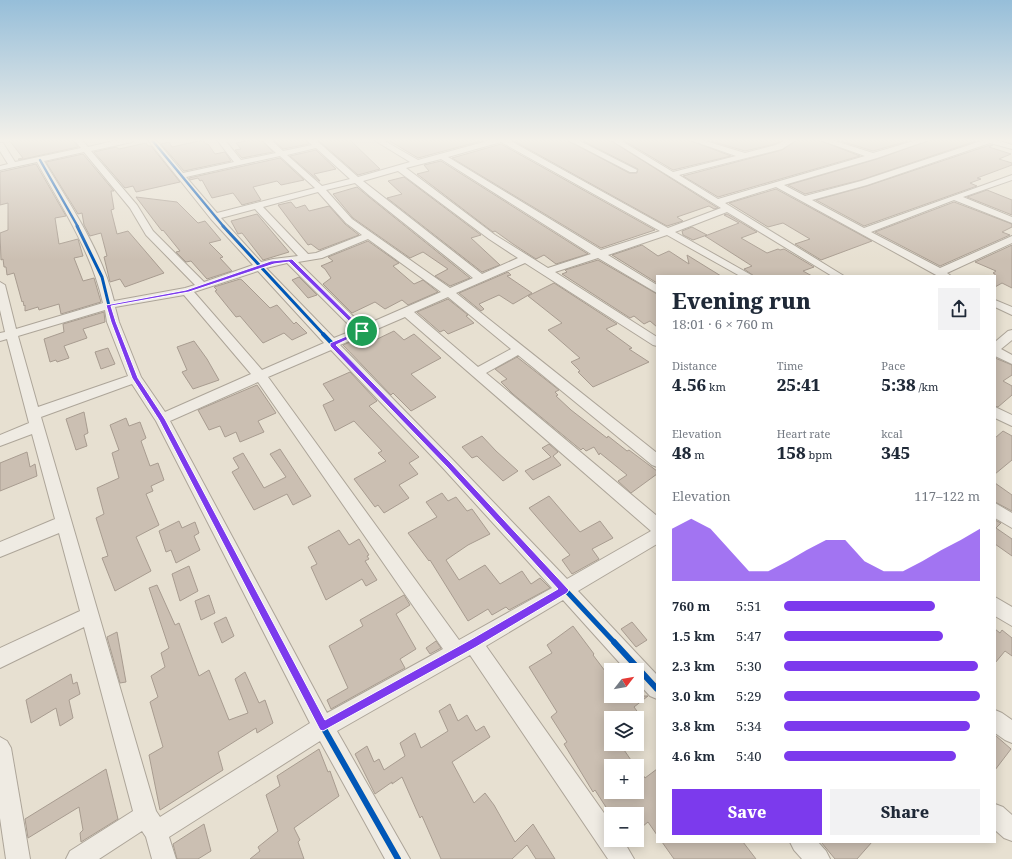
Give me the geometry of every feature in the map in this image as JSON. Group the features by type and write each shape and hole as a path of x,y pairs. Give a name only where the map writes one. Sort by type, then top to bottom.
{"street":[{"path":"51,180 88,248 104,284 115,328 135,378 162,419 323,727 398,859"},
{"path":"112,180 134,207 149,233 202,286"},
{"path":"183,180 259,267 449,465 656,688"},
{"path":"310,180 342,215 368,236 413,266 448,292 656,459"},
{"path":"214,217 355,180"},
{"path":"355,180 480,278"},
{"path":"416,180 453,209 525,259 656,341"},
{"path":"481,180 656,289"},
{"path":"576,180 746,275"},
{"path":"683,180 834,275"},
{"path":"718,202 790,180"},
{"path":"804,199 873,180"},
{"path":"864,231 1004,180"},
{"path":"776,184 943,274 1012,239"},
{"path":"956,198 1012,220"},
{"path":"256,205 305,257"},
{"path":"546,272 669,231 727,209"},
{"path":"5,335 109,305 187,291 281,260 318,256 368,236"},
{"path":"162,419 525,259"},
{"path":"290,260 362,331"},
{"path":"0,285 5,335 36,420 90,615 151,824 164,859"},
{"path":"187,291 260,376 622,859"},
{"path":"996,304 1012,312"},
{"path":"405,311 656,525"},
{"path":"996,349 1012,334"},
{"path":"478,372 519,350"},
{"path":"996,351 1012,360"},
{"path":"0,440 36,420 135,378"},
{"path":"996,413 1012,421"},
{"path":"996,511 1012,521"},
{"path":"0,550 64,523"},
{"path":"78,859 151,824 465,648 656,537"},
{"path":"996,607 1012,617"},
{"path":"0,658 90,615"},
{"path":"996,721 1012,733"},
{"path":"0,748 18,859"},
{"path":"996,816 1012,830"},
{"path":"803,843 818,859"}],"building":[{"path":"0,180 45,180 66,216 55,218 59,244 78,239 83,256 74,258 83,281 94,278 101,302 61,314 59,304 39,310 38,307 25,311 25,305 24,306 23,301 22,302 14,273 7,275 3,259 1,260 0,233 8,230 8,203 0,205"},
{"path":"57,180 105,180 114,191 111,191 114,209 111,210 117,234 128,231 164,273 125,287 120,279 110,282 104,257 107,256 101,233 90,236 84,225 82,213 78,214"},
{"path":"118,180 178,180 180,182 136,192 133,186 125,188"},
{"path":"202,180 304,180 281,185 277,181 253,187 261,200 242,205 233,193 212,198"},
{"path":"408,180 481,235 471,238 500,265 482,272 387,198 402,194 388,181"},
{"path":"425,180 471,180 588,254 556,264 544,255 536,259 495,231 493,232"},
{"path":"489,180 566,180 655,230 601,248"},
{"path":"584,180 674,180 718,208 714,209 709,206 677,217 683,221 667,226"},
{"path":"690,180 777,180 718,197"},
{"path":"805,180 861,180 805,194 788,185"},
{"path":"885,180 978,180 970,183 977,186 864,226 816,200"},
{"path":"357,187 470,278 450,286 435,276 448,269 423,252 410,258 353,218 333,194"},
{"path":"776,189 872,241 821,260 795,244 810,239 783,223 768,227 729,203"},
{"path":"987,190 1012,200 1012,215 967,197"},
{"path":"136,197 177,202 198,223 205,221 221,240 209,243 223,257 220,258 232,271 207,279 191,261 186,262 176,252 180,251 163,230 162,231"},
{"path":"291,202 296,208 305,205 309,211 329,206 345,224 359,235 319,250 311,244 308,245 278,205"},
{"path":"954,202 1012,224 1012,227 1002,232 1010,235 940,266 875,232"},
{"path":"257,214 289,252 263,260 242,233 238,234 231,221"},
{"path":"727,214 757,232 741,238 767,253 778,249 784,249 814,267 803,271 810,275 753,275 744,269 752,266 705,236 739,223 724,215"},
{"path":"692,227 707,235 693,240 683,235 682,231"},
{"path":"368,241 399,263 393,266 414,284 423,280 438,292 408,305 402,300 385,309 375,302 352,313 323,284 331,278 321,266 333,261 328,257"},
{"path":"642,245 658,256 669,251 689,264 687,255 719,275 656,275 656,282 612,255"},
{"path":"1012,245 1012,288 1002,283 996,286 996,275 993,273 996,271 975,262"},
{"path":"598,260 656,293 656,326 650,321 644,324 634,316 630,318 562,274 567,272 565,270"},
{"path":"508,272 511,275 507,276 532,293 513,304 499,295 479,304 484,309 481,311 459,293"},
{"path":"299,277 317,295 308,298 292,280"},
{"path":"240,279 270,308 277,305 294,324 296,322 307,333 292,340 284,333 263,343 240,316 236,317 215,291 217,290 214,287"},
{"path":"554,283 617,324 606,329 632,348 629,349 649,362 593,387 578,372 580,371 571,362 580,358 548,330 562,323 528,296"},
{"path":"448,299 468,315 466,316 474,323 448,334 444,330 440,332 417,312"},
{"path":"104,312 105,322 83,329 87,338 64,346 69,358 57,362 56,360 50,362 44,339 64,332 63,324"},
{"path":"394,331 404,340 414,334 441,358 411,374 436,397 411,411 393,393 391,395 343,345 362,337 365,341 369,339 371,342"},
{"path":"194,341 207,359 219,380 193,389 182,372 187,370 177,347"},
{"path":"108,348 115,364 101,369 95,352"},
{"path":"517,357 559,390 555,392 558,395 556,396 571,410 607,438 608,436 656,470 656,475 631,493 618,481 627,475 600,453 599,455 594,447 586,451 583,448 581,450 513,394 501,382 507,379 495,369"},
{"path":"996,358 1012,365 1012,375 1003,381 1012,386 1012,395 998,407 996,406"},
{"path":"350,372 377,401 369,406 419,457 409,463 418,474 399,485 409,498 384,513 378,505 375,507 354,479 386,461 378,453 382,451 354,421 335,431 323,405 334,400 323,384"},
{"path":"257,385 276,413 258,421 264,432 240,442 236,432 225,437 220,426 209,430 198,410"},
{"path":"84,412 88,433 84,435 87,446 76,450 66,419"},
{"path":"126,418 129,426 140,422 146,438 141,441 150,466 158,463 164,480 151,486 153,491 146,494 159,525 136,537 151,571 115,591 102,558 108,556 96,518 104,514 97,488 119,478 112,453 119,450 110,425"},
{"path":"1003,431 1012,436 1012,460 996,473 996,437"},
{"path":"482,436 518,471 503,481 477,456 472,458 462,447"},
{"path":"549,444 558,452 553,456 561,465 533,480 525,471 551,457 542,448"},
{"path":"280,449 311,496 293,505 287,494 254,510 232,472 239,468 233,458 243,453 264,488 286,477 270,454"},
{"path":"27,452 30,467 35,464 37,476 0,491 0,463"},
{"path":"996,484 1012,495 1012,511 996,503"},
{"path":"442,493 448,501 456,497 467,511 472,509 490,534 468,545 446,560 459,580 485,565 500,584 522,571 531,584 540,578 550,588 509,610 506,607 492,615 488,609 468,621 430,560 429,561 408,533 437,517 426,502"},
{"path":"549,496 580,532 600,521 613,538 592,549 599,559 572,574 562,560 570,555 529,508"},
{"path":"996,520 1001,523 996,528"},
{"path":"179,521 182,528 195,522 199,533 194,536 200,550 176,563 171,550 166,552 159,531"},
{"path":"996,528 1012,539 1012,556 996,545"},
{"path":"339,530 349,545 359,539 369,555 367,556 369,559 365,561 377,580 366,586 362,579 326,600 311,567 317,564 308,547"},
{"path":"189,566 198,591 180,601 172,574"},
{"path":"157,585 175,625 179,623 199,676 209,670 229,720 248,713 235,679 245,672 259,703 265,700 273,723 257,733 256,728 218,752 223,770 160,810 149,755 163,747 150,702 158,697 151,676 165,667 161,653 169,648 149,588"},
{"path":"209,595 215,613 201,620 195,601"},
{"path":"404,595 410,605 396,614 416,649 400,659 405,668 331,709 327,700 348,688 329,646 363,626 360,620"},
{"path":"226,617 234,636 222,643 214,623"},
{"path":"632,622 647,640 636,647 621,629"},
{"path":"573,626 604,670 604,703 639,703 634,707 637,711 604,711 604,751 625,751 630,759 604,759 604,799 644,799 644,776 645,778 656,770 656,834 648,822 644,825 644,807 606,807 595,790 593,792 564,744 567,742 551,717 557,712 529,667 552,653 547,645"},
{"path":"996,630 1000,633 1002,630 1012,638 1012,656 1005,651 996,662"},
{"path":"117,632 126,682 120,683 107,637"},
{"path":"436,641 441,648 430,654 426,648"},
{"path":"71,674 73,684 77,682 80,694 69,700 73,718 60,726 56,708 31,723 26,700"},
{"path":"450,704 458,721 467,715 476,731 484,726 490,737 452,762 474,803 485,793 494,805 515,842 533,824 555,859 536,859 527,845 512,859 441,859 422,816 420,818 402,777 375,794 355,754 367,746 374,762 379,759 384,770 405,756 400,743 415,733 421,748 448,731 439,711"},
{"path":"996,736 1011,749 996,769"},
{"path":"319,749 328,772 330,771 339,796 294,828 300,840 298,842 304,859 250,859 260,851 258,847 278,831 266,795 280,786 277,776"},
{"path":"106,769 118,819 81,842 80,833 83,830 79,807 28,838 25,819"},
{"path":"204,824 211,851 198,859 177,859 173,844"},
{"path":"663,843 744,843 756,859 674,859"},
{"path":"822,843 871,843 857,859 835,859"}],"cycle path":[{"path":"51,180 77,225 102,277 113,322 135,378 162,419 323,727 398,859"},
{"path":"184,180 222,225 296,306 448,464 656,688"}],"route":[{"path":"290,260 362,331 332,344 449,465 564,590 473,644 323,727 162,419 135,378 124,353 113,322 109,305 187,291 273,262 290,260"}]}
